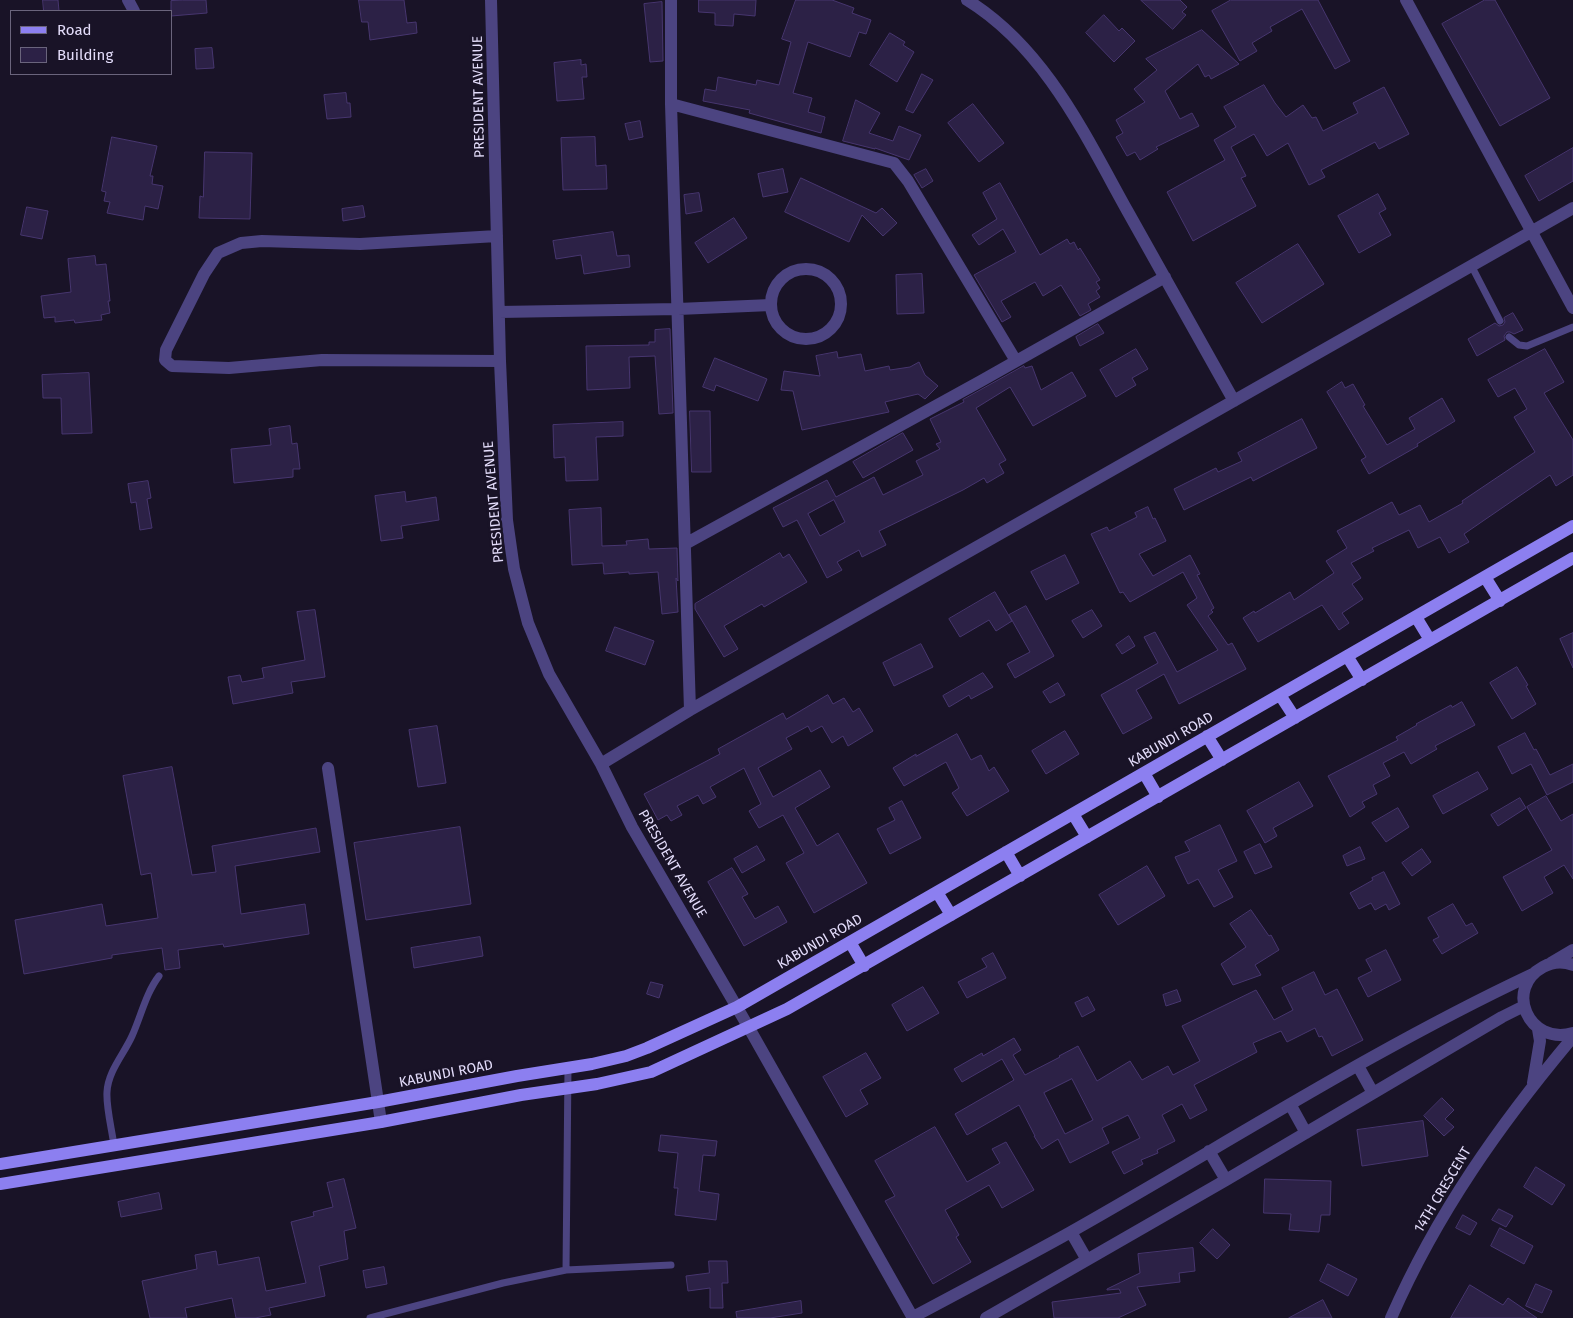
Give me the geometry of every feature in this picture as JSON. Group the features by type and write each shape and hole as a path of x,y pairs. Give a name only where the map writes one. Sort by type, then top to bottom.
{"street":[{"name":"PRESIDENT AVENUE","path":"491,0 500,361 508,520 514,569 528,623 549,674 601,764 632,826 913,1318"},
{"path":"671,0 671,104 690,710"},
{"path":"967,0 988,13 1029,52 1069,108 1234,400"},
{"path":"1406,0 1573,308"},
{"path":"671,104 894,163 908,180 1016,361"},
{"path":"601,764 690,710 1573,208"},
{"path":"497,236 360,244 262,241 241,243 218,253 204,274 166,350 165,360 172,366 229,368 322,360 500,361"},
{"path":"805,268 815,269 831,278 841,293 842,302 838,320 832,328 817,338 808,339 798,338 782,330 772,314 771,305 775,287 780,279 796,270 805,268"},
{"path":"685,544 1165,277"},
{"path":"499,312 678,309 771,305"},
{"name":"KABUNDI ROAD","path":"0,1164 378,1102 568,1068 626,1056 647,1048 737,1007 1573,526"},
{"path":"0,1184 381,1122 521,1095 568,1089 651,1072 787,1010 1573,558"},
{"path":"1485,577 1500,601"},
{"path":"1416,617 1430,640"},
{"path":"1348,656 1362,680"},
{"path":"1280,694 1294,718"},
{"path":"1207,736 1222,760"},
{"path":"328,768 381,1122"},
{"path":"1144,773 1158,796"},
{"path":"1073,814 1087,837"},
{"path":"1006,852 1020,876"},
{"path":"937,892 951,915"},
{"path":"850,942 864,966"},
{"path":"913,1318 1071,1232 1358,1066 1450,1015 1533,974 1573,950"},
{"path":"1549,964 1558,962 1573,964"},
{"path":"1533,974 1526,984 1524,995 1524,1006 1529,1019 1538,1029 1551,1035 1564,1036 1573,1033"},
{"path":"986,1318 1226,1180 1502,1017 1524,1006"},
{"name":"14TH CRESCENT","path":"1533,1085 1540,1041 1538,1029"},
{"name":"14TH CRESCENT","path":"1391,1318 1404,1288 1442,1217 1485,1149 1533,1085 1573,1037"},
{"path":"1358,1066 1373,1093"},
{"path":"1290,1104 1306,1132"},
{"path":"1209,1151 1226,1180"},
{"path":"1071,1232 1087,1260"}],"lane":[{"path":"1471,265 1500,321"},
{"path":"1509,337 1519,345 1527,346 1573,327"},
{"path":"114,1146 107,1092 109,1078 131,1039 142,1014 150,987 159,976"},
{"path":"566,1270 568,1068"},
{"path":"370,1318 503,1283 566,1270 671,1265"}],"building":[{"path":"43,0 58,0 59,10 44,10"},
{"path":"206,0 207,13 172,16 171,1"},
{"path":"359,0 404,0 407,23 416,22 417,33 370,40 368,22 362,22"},
{"path":"699,0 756,0 755,16 734,14 733,26 715,25 715,13 699,12"},
{"path":"796,0 832,0 854,8 852,13 871,20 866,34 859,32 850,57 808,42 793,93 812,98 808,112 825,117 821,133 749,113 750,110 703,101 705,89 716,91 718,77 756,85 757,80 779,85 791,42 782,39"},
{"path":"1141,0 1180,0 1187,7 1182,12 1186,15 1173,29"},
{"path":"1231,0 1318,0 1350,61 1335,69 1302,9 1270,27 1272,31 1252,43 1257,51 1240,61 1212,11"},
{"path":"1485,0 1495,0 1550,98 1500,126 1442,24"},
{"path":"662,2 663,61 650,62 644,4"},
{"path":"1104,15 1119,31 1122,28 1135,41 1114,62 1086,33"},
{"path":"1202,30 1239,64 1211,79 1209,75 1205,77 1198,64 1165,91 1180,119 1192,113 1199,126 1156,147 1158,149 1140,160 1135,152 1127,156 1116,137 1123,133 1116,120 1145,102 1134,89 1157,70 1146,59"},
{"path":"890,33 905,42 903,45 914,52 897,82 870,65"},
{"path":"212,48 214,68 196,69 195,49"},
{"path":"581,60 581,65 586,64 587,77 582,77 584,99 557,101 554,63"},
{"path":"922,74 933,80 913,113 906,110"},
{"path":"1264,85 1286,117 1303,105 1312,118 1316,117 1323,131 1358,113 1353,103 1384,87 1409,134 1379,149 1375,142 1321,170 1325,177 1309,185 1288,143 1267,156 1254,134 1231,147 1246,176 1241,178 1256,206 1193,241 1167,192 1225,160 1214,140 1236,127 1224,107"},
{"path":"346,93 347,103 350,103 351,117 327,119 324,95"},
{"path":"856,100 880,113 869,133 893,141 899,126 921,135 909,160 875,148 843,141"},
{"path":"973,104 1004,143 979,162 948,123"},
{"path":"640,121 643,137 629,140 625,124"},
{"path":"112,137 157,146 150,176 153,176 152,184 163,186 158,209 145,206 143,220 107,213 110,202 104,201 106,192 102,191"},
{"path":"595,137 596,166 606,165 607,189 563,190 561,138"},
{"path":"1573,148 1573,181 1539,201 1525,176"},
{"path":"205,152 252,153 250,219 199,218 200,196 203,197"},
{"path":"783,169 788,192 763,197 758,174"},
{"path":"926,169 933,181 922,188 914,175"},
{"path":"801,178 876,213 882,208 897,223 883,236 862,215 849,242 785,212"},
{"path":"1000,183 1040,255 1067,239 1070,244 1074,242 1078,250 1080,248 1100,280 1096,282 1100,288 1096,291 1100,297 1088,304 1091,310 1080,316 1061,285 1043,296 1035,282 1001,301 1011,317 1002,322 974,275 1016,252 1003,229 979,245 972,235 997,219 983,193"},
{"path":"699,193 702,211 686,214 684,195"},
{"path":"1378,194 1386,209 1379,213 1391,235 1359,253 1338,216"},
{"path":"363,206 365,217 343,221 342,209"},
{"path":"27,207 48,211 42,239 21,235"},
{"path":"734,218 747,238 708,263 695,243"},
{"path":"613,232 617,256 629,255 630,267 584,274 581,255 556,259 553,241"},
{"path":"1298,244 1324,284 1262,323 1236,283"},
{"path":"95,256 96,265 106,264 110,313 101,315 102,320 75,323 74,320 55,322 55,317 44,318 41,296 71,292 68,259"},
{"path":"922,274 924,313 897,314 896,275"},
{"path":"1513,313 1523,330 1514,334 1507,332 1504,336 1505,340 1477,356 1468,339 1495,323 1499,326 1503,325 1505,322 1504,318"},
{"path":"1098,324 1104,333 1080,346 1076,337"},
{"path":"670,329 673,413 659,414 655,356 629,357 630,388 587,390 586,346 649,345 649,342 655,342 655,330"},
{"path":"1136,349 1148,369 1132,378 1136,385 1116,397 1100,370"},
{"path":"1545,349 1564,382 1544,393 1573,440 1573,475 1556,486 1550,475 1464,534 1469,542 1449,553 1440,537 1418,548 1409,530 1372,548 1374,551 1351,563 1361,578 1352,584 1363,599 1342,613 1349,623 1339,630 1322,605 1258,642 1243,618 1290,592 1294,600 1334,573 1326,561 1347,548 1337,531 1392,502 1399,515 1420,505 1429,522 1463,503 1462,501 1535,452 1514,417 1527,409 1515,388 1498,397 1488,380"},
{"path":"837,352 838,358 861,354 865,371 889,366 890,370 910,367 919,362 925,375 938,386 925,399 918,394 885,402 889,412 802,430 793,391 781,390 784,371 820,376 816,356"},
{"path":"715,358 767,379 758,401 716,385 714,391 703,387"},
{"path":"1024,366 1025,368 1032,366 1041,390 1072,372 1086,396 1033,426 1010,387 976,408 1006,460 999,464 1004,473 987,483 984,478 879,531 886,545 862,557 859,550 837,562 842,570 827,578 797,520 783,527 773,508 827,480 836,497 874,477 883,495 923,475 916,461 940,449 936,444 941,442 930,419 964,402 963,400","holes":["834,500 845,522 820,536 808,514"]},
{"path":"89,373 92,433 62,434 61,398 43,398 42,375"},
{"path":"1342,382 1345,388 1353,384 1365,405 1363,406 1387,445 1415,429 1409,418 1442,398 1455,421 1417,444 1418,446 1369,474 1361,460 1366,457 1327,392"},
{"path":"690,411 710,411 711,472 692,472"},
{"path":"1302,419 1317,448 1253,481 1251,477 1184,510 1174,489 1216,468 1218,472 1242,461 1238,453"},
{"path":"623,422 623,436 596,437 598,480 566,481 565,457 554,458 553,425"},
{"path":"290,426 292,444 297,443 300,469 293,469 293,477 234,483 231,449 271,445 269,429"},
{"path":"903,433 913,450 863,478 853,462"},
{"path":"148,481 151,498 147,499 152,528 140,530 136,502 131,503 128,484"},
{"path":"405,492 406,502 436,497 439,520 401,526 403,538 381,541 375,496"},
{"path":"1148,507 1166,541 1139,554 1153,576 1190,555 1200,574 1197,575 1214,608 1211,610 1213,612 1208,616 1228,645 1232,643 1246,669 1179,704 1164,674 1136,690 1152,718 1123,734 1101,695 1158,663 1144,637 1155,632 1177,672 1218,650 1187,605 1197,598 1183,572 1130,602 1123,592 1120,593 1091,534 1107,527 1109,531 1137,517 1135,513"},
{"path":"601,508 602,546 627,545 626,541 648,539 649,549 677,548 678,612 662,614 658,572 604,574 603,563 572,565 569,510"},
{"path":"780,553 783,558 789,554 807,582 764,607 762,604 724,626 738,649 724,657 695,609 695,604"},
{"path":"1065,555 1079,583 1046,600 1031,572"},
{"path":"995,592 1012,621 996,631 989,620 960,637 949,619"},
{"path":"1026,606 1054,656 1015,678 1007,664 1030,652 1009,615"},
{"path":"315,610 325,677 291,682 293,693 233,704 228,677 240,675 242,682 264,678 262,668 305,660 297,612"},
{"path":"1092,610 1102,626 1083,638 1072,621"},
{"path":"615,627 654,641 645,665 606,651"},
{"path":"1573,633 1573,668 1560,639"},
{"path":"1129,636 1135,646 1122,654 1116,645"},
{"path":"921,644 933,667 894,686 883,663"},
{"path":"1517,667 1528,685 1526,686 1536,704 1512,719 1490,683"},
{"path":"983,673 993,687 971,699 969,695 949,707 943,696"},
{"path":"1058,683 1065,695 1050,703 1043,692"},
{"path":"828,695 833,704 844,698 853,712 859,708 873,731 848,746 843,736 832,743 822,726 811,732 808,726 786,738 792,749 758,768 773,797 820,770 830,787 795,808 817,846 838,833 867,883 814,913 786,863 804,853 783,815 759,828 749,811 761,804 744,768 710,787 716,797 703,804 698,795 677,806 682,815 671,821 667,815 658,820 644,794 720,754 718,749 783,713 786,719"},
{"path":"1462,702 1475,725 1435,746 1437,749 1411,764 1404,752 1383,763 1390,776 1373,785 1377,794 1362,802 1365,807 1350,817 1328,776 1398,740 1396,737 1416,724 1451,705 1452,707"},
{"path":"437,726 446,783 418,787 409,730"},
{"path":"1065,731 1079,754 1046,774 1032,751"},
{"path":"1525,733 1550,775 1573,764 1573,782 1547,795 1531,764 1512,774 1498,747"},
{"path":"957,734 971,760 981,755 989,771 994,767 1009,791 967,816 952,793 959,788 946,762 904,786 893,768 916,754 916,756"},
{"path":"172,767 192,875 216,872 212,846 316,828 320,852 235,866 241,914 305,904 309,934 224,947 223,944 178,950 180,968 165,970 162,948 112,955 112,958 24,974 15,920 102,904 106,926 158,918 151,873 141,875 123,776"},
{"path":"1478,772 1488,789 1443,814 1433,796"},
{"path":"1299,782 1313,806 1273,828 1277,836 1265,843 1247,811"},
{"path":"1546,796 1561,821 1573,814 1573,879 1564,865 1544,877 1553,893 1522,911 1503,877 1552,850 1527,807"},
{"path":"1520,798 1526,808 1498,826 1491,815"},
{"path":"902,801 921,838 890,854 877,829 895,820 889,808"},
{"path":"1398,808 1409,827 1386,842 1372,823"},
{"path":"1220,825 1237,861 1218,870 1233,897 1214,907 1198,879 1188,884 1175,857 1190,851 1185,842"},
{"path":"460,827 471,904 366,920 354,843"},
{"path":"1260,844 1272,867 1255,874 1244,852"},
{"path":"757,846 765,860 742,873 734,859"},
{"path":"1360,847 1365,859 1347,866 1343,856"},
{"path":"1422,849 1431,862 1412,876 1402,863"},
{"path":"1147,866 1165,896 1118,925 1099,895"},
{"path":"732,868 748,894 742,897 755,919 778,906 787,922 744,946 708,882"},
{"path":"1384,872 1400,904 1389,910 1386,904 1375,910 1371,903 1359,909 1350,893"},
{"path":"1453,904 1466,926 1472,923 1478,933 1442,954 1433,940 1439,937 1428,918"},
{"path":"1251,910 1269,936 1271,935 1279,950 1255,965 1261,975 1233,985 1221,964 1246,947 1230,924"},
{"path":"480,937 483,956 414,968 411,948"},
{"path":"1386,950 1401,980 1368,997 1358,978 1372,971 1366,960"},
{"path":"993,953 1006,978 967,998 958,982 987,967 982,959"},
{"path":"1314,972 1325,995 1337,989 1363,1040 1332,1056 1322,1036 1319,1037 1315,1028 1287,1042 1281,1031 1253,1043 1257,1052 1194,1085 1207,1110 1190,1119 1182,1104 1162,1115 1175,1141 1157,1150 1158,1153 1141,1160 1143,1164 1124,1174 1112,1152 1140,1138 1128,1115 1102,1128 1109,1143 1070,1163 1058,1139 1042,1149 1019,1105 967,1135 955,1114 1014,1080 1002,1059 962,1082 954,1069 982,1053 983,1056 1014,1038 1021,1050 1013,1055 1025,1075 1078,1046 1097,1081 1130,1061 1142,1080 1168,1066 1173,1075 1200,1061 1182,1026 1256,990 1274,1020 1293,1010 1282,988","holes":["1072,1079 1093,1120 1065,1134 1044,1093"]},
{"path":"651,982 663,985 659,998 647,994"},
{"path":"923,987 939,1013 907,1031 892,1005"},
{"path":"1177,990 1181,1001 1166,1006 1163,995"},
{"path":"1088,997 1095,1010 1082,1017 1075,1003"},
{"path":"866,1053 881,1078 860,1090 868,1104 846,1117 823,1077"},
{"path":"1442,1098 1454,1110 1445,1119 1454,1127 1444,1136 1424,1116"},
{"path":"1423,1121 1428,1156 1362,1166 1357,1130"},
{"path":"935,1127 967,1182 1000,1163 992,1149 1006,1142 1034,1190 1002,1208 989,1185 945,1210 959,1235 956,1237 971,1262 933,1284 885,1201 895,1196 875,1161"},
{"path":"661,1135 717,1141 715,1156 703,1155 699,1191 719,1194 716,1220 675,1215 678,1188 674,1188 678,1153 659,1151"},
{"path":"1536,1167 1565,1185 1552,1205 1524,1187"},
{"path":"344,1179 356,1228 344,1231 348,1259 319,1266 325,1296 269,1308 271,1315 255,1318 236,1318 232,1298 185,1308 187,1318 150,1318 142,1281 197,1269 195,1255 216,1251 218,1265 259,1257 266,1291 306,1283 291,1222 314,1216 313,1212 333,1207 327,1183"},
{"path":"1265,1179 1331,1181 1330,1215 1321,1215 1319,1232 1289,1230 1291,1214 1264,1213"},
{"path":"159,1193 162,1209 121,1217 118,1202"},
{"path":"1499,1209 1513,1216 1506,1227 1492,1220"},
{"path":"1463,1215 1477,1223 1470,1235 1456,1228"},
{"path":"1500,1228 1533,1246 1524,1264 1491,1246"},
{"path":"1213,1229 1230,1245 1217,1259 1200,1243"},
{"path":"1193,1248 1195,1271 1179,1273 1180,1282 1137,1287 1146,1305 1118,1318 1054,1318 1052,1302 1121,1293 1119,1289 1107,1289 1140,1273 1138,1254"},
{"path":"709,1261 727,1261 728,1283 722,1283 723,1308 710,1308 710,1288 688,1291 686,1276 709,1273"},
{"path":"1328,1264 1357,1279 1348,1296 1320,1281"},
{"path":"384,1267 387,1284 366,1288 363,1271"},
{"path":"1536,1284 1552,1291 1542,1313 1526,1306"},
{"path":"1470,1285 1503,1305 1508,1298 1537,1318 1451,1318"},
{"path":"1323,1300 1332,1318 1289,1318"},
{"path":"801,1301 802,1313 770,1318 737,1318 736,1312"}]}
